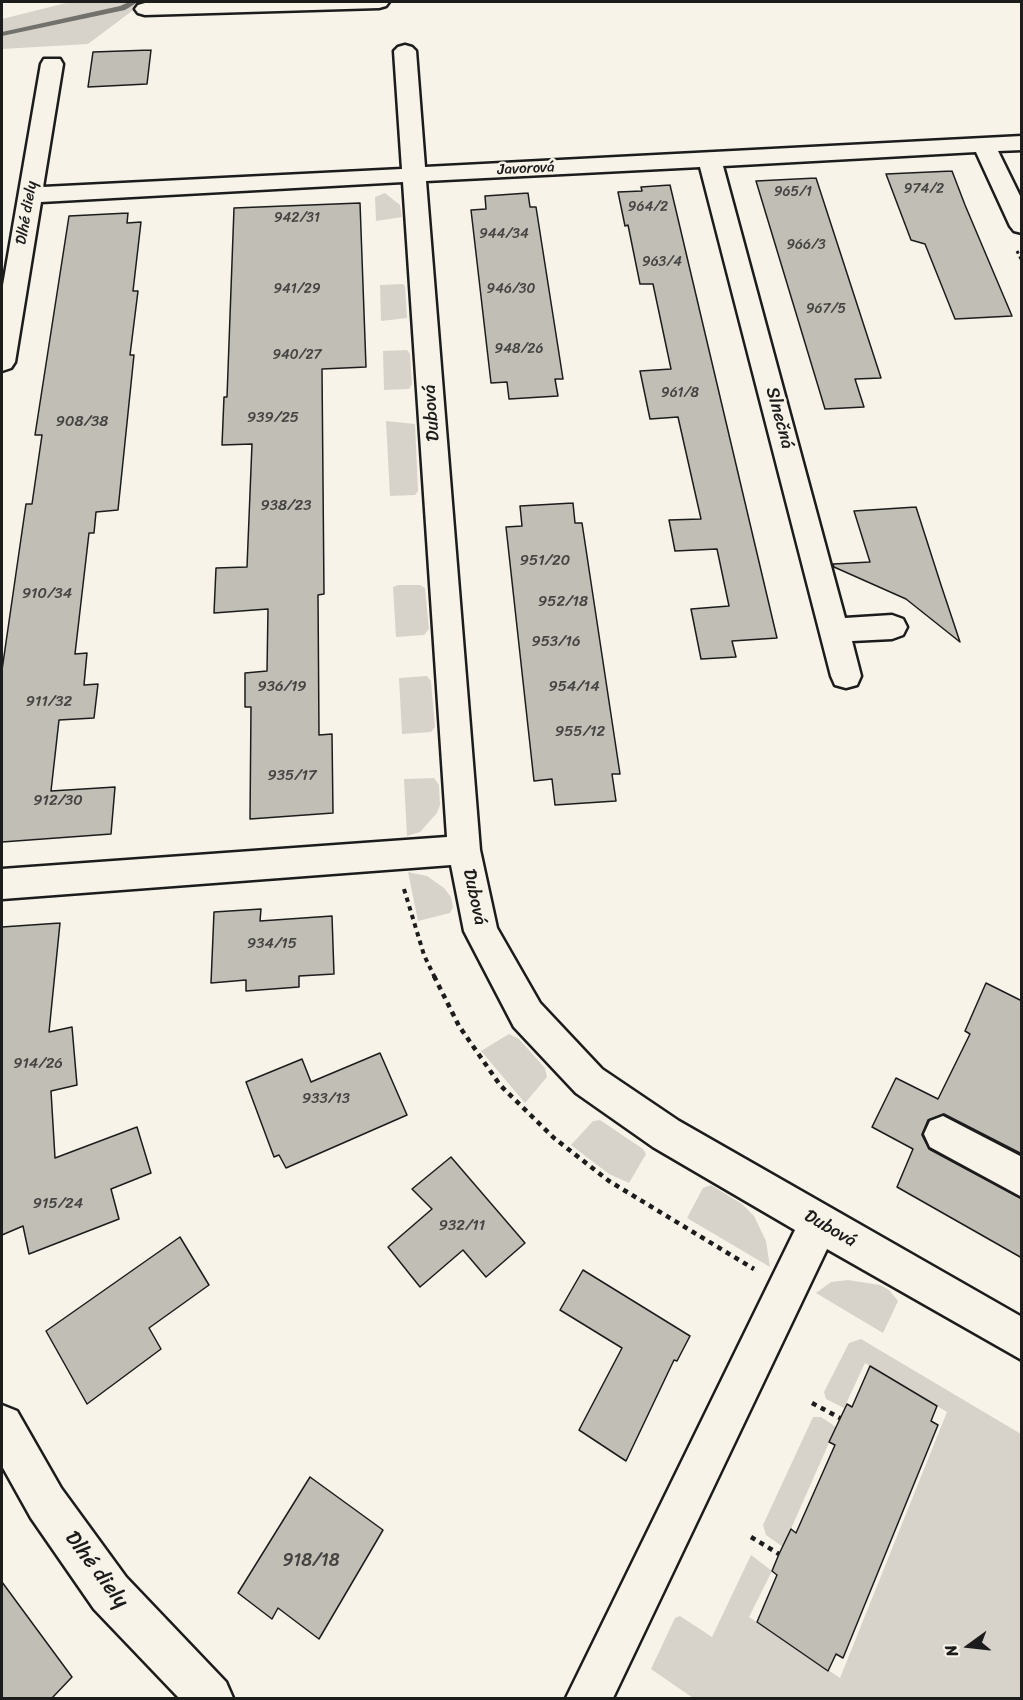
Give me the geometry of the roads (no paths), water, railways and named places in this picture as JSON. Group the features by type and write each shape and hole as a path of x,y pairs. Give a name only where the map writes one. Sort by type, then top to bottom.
{"street":[{"path":"145,9 379,2"},
{"name":"Dubová","path":"405,51 464,850 481,931 527,1015 589,1081 666,1134 1022,1340"},
{"name":"Dlhé diely","path":"2,362 51,63"},
{"name":"Javorová","path":"31,195 1022,143"},
{"path":"984,145 1022,226"},
{"name":"Slnečná","path":"710,160 846,676"},
{"path":"835,630 892,627"},
{"path":"2,884 464,850"},
{"path":"943,1134 1022,1178"},
{"path":"589,1698 819,1223"},
{"name":"Dlhé diely","path":"2,1426 46,1503 110,1593 210,1698"}],"waterway":[{"path":"2,34 122,8 134,2"}]}
